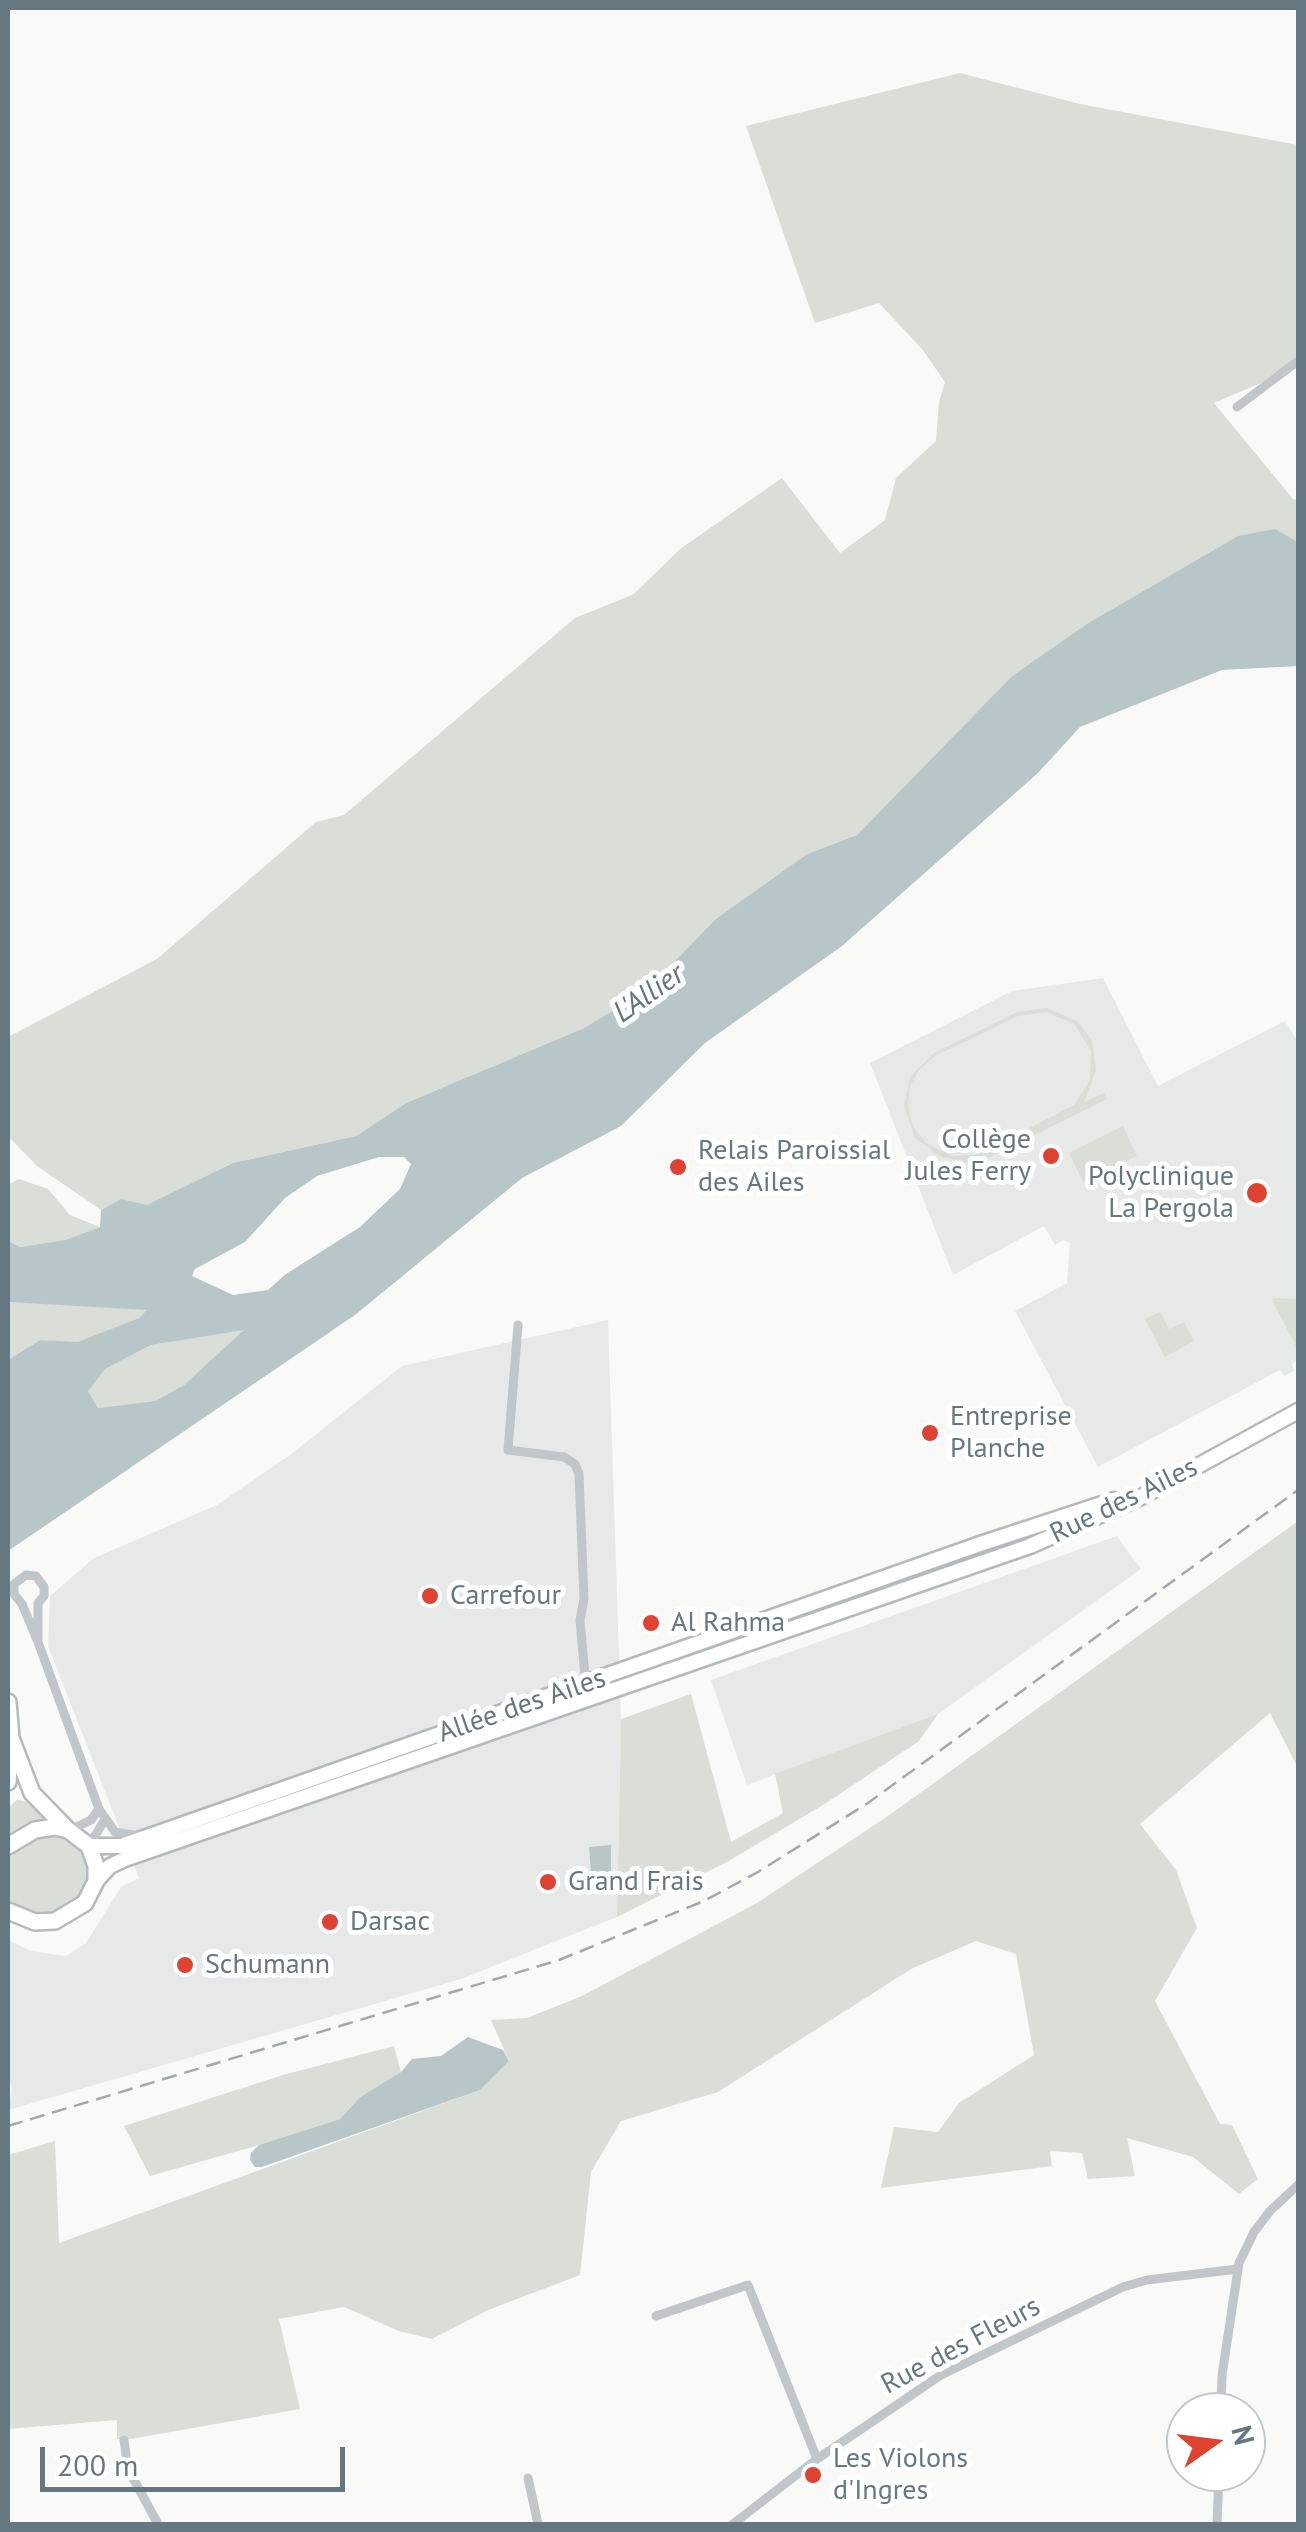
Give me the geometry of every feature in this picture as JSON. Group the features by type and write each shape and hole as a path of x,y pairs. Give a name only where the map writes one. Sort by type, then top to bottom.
{"main road":[{"name":"Rue des Ailes","path":"953,1556 1139,1490 1298,1402"},
{"name":"Rue des Ailes","path":"942,1576 1085,1523 1298,1411"},
{"name":"Allée des Ailes","path":"96,1881 110,1866 125,1859 953,1556"},
{"name":"Allée des Ailes","path":"88,1845 121,1846 942,1576"},
{"path":"8,1702 8,1782"},
{"path":"8,1911 35,1922 55,1921 85,1903 96,1881 88,1845 32,1793 10,1738"},
{"path":"8,1758 10,1738"},
{"path":"8,1846 36,1830 68,1830"}],"street":[{"path":"1237,408 1298,361"},
{"path":"518,1324 508,1450 564,1456 575,1464 579,1474 584,1599 580,1620 586,1691"},
{"path":"38,1642 38,1603 44,1587 36,1576 21,1576 10,1595 22,1604 38,1642 102,1814 115,1832 143,1837"},
{"path":"22,1604 38,1603"},
{"path":"68,1830 102,1814"},
{"path":"88,1845 102,1814"},
{"path":"1222,2392 1238,2269 1254,2232 1298,2185"},
{"name":"Rue des Fleurs","path":"733,2524 818,2459 930,2382 1123,2287 1147,2280 1238,2269"},
{"path":"656,2316 748,2285 818,2459"},
{"path":"124,2440 128,2469 158,2524"},
{"path":"528,2478 538,2524"},
{"path":"1217,2524 1218,2492"},
{"path":"746,2514 754,2524"}],"shaded area":[{"path":"960,73 1080,104 1298,145 1298,367 1214,403 1293,499 1298,500 1298,542 1275,530 1011,677 857,835 807,854 717,919 647,990 584,1028 406,1103 356,1136 233,1163 147,1206 121,1199 101,1210 37,1166 8,1136 8,1037 157,959 316,822 344,815 575,618 634,594 680,549 782,478 840,553 885,520 896,478 936,441 945,382 922,349 879,303 815,323 746,126"},
{"name":"Collège Jules Ferry","path":"1103,978 1158,1086 1285,1021 1298,1042 1298,1360 1292,1364 1294,1371 1284,1376 1280,1370 1098,1467 1015,1311 1067,1283 1070,1243 1064,1240 1055,1245 1044,1226 953,1275 870,1063 1012,991"},
{"path":"1047,1008 1077,1021 1092,1040 1096,1070 1084,1102 1104,1093 1107,1099 944,1180 940,1173 964,1161 941,1157 915,1138 904,1106 910,1077 934,1053 1017,1012","holes":["1046,1012 1074,1024 1091,1051 1090,1080 1074,1105 979,1154 952,1156 926,1143 913,1126 908,1105 910,1086 919,1070 935,1056 1018,1016"]},
{"path":"1123,1126 1137,1156 1083,1182 1069,1153"},
{"path":"19,1179 48,1189 70,1215 100,1227 65,1240 20,1247 8,1241 8,1185"},
{"path":"1298,1299 1298,1350 1272,1300"},
{"path":"8,1302 148,1310 139,1318 78,1343 40,1340 8,1360"},
{"path":"1160,1312 1169,1329 1184,1322 1194,1341 1165,1357 1145,1319"},
{"path":"608,1320 621,1719 617,1917 461,1979 8,2110 12,2089 8,2073 8,1940 31,1951 66,1956 86,1943 121,1887 139,1878 48,1646 50,1596 94,1558 217,1505 290,1455 402,1366"},
{"path":"247,1329 184,1385 155,1401 98,1408 87,1390 105,1369 151,1345"},
{"path":"1298,1521 1298,1768 1270,1713 1140,1824 1176,1870 1197,1928 1155,2001 1220,2124 1232,2125 1258,2179 1239,2194 1193,2157 1127,2138 1135,2176 1088,2179 1082,2153 1050,2151 1052,2166 881,2188 894,2127 938,2132 959,2103 1034,2055 1016,1954 976,1941 911,1969 718,2092 621,2121 591,2172 580,2275 488,2310 432,2339 399,2331 344,2307 279,2319 300,2409 131,2439 117,2439 117,2420 8,2429 8,2155 55,2141 59,2243 480,2090 509,2061 491,2020 527,2018 582,1996 757,1903 888,1816"},
{"path":"1117,1536 1141,1569 938,1714 747,1785 711,1680"},
{"path":"691,1694 731,1842 783,1813 775,1774 938,1714 919,1741 823,1805 727,1862 617,1917 621,1719"},
{"path":"17,1800 25,1801 49,1821 27,1825 8,1837 10,1806"},
{"path":"53,1834 78,1846 86,1859 87,1880 66,1907 47,1914 31,1913 8,1900 8,1858 25,1840"},
{"path":"394,2046 401,2072 360,2097 340,2119 259,2145 150,2176 124,2126 283,2075"}],"water":[{"name":"L'Allier","path":"1275,529 1298,542 1298,666 1222,670 1080,727 1038,773 842,946 705,1043 621,1126 522,1178 355,1315 8,1551 8,1360 40,1340 78,1342 139,1318 147,1310 8,1302 8,1241 20,1247 65,1240 100,1227 101,1210 121,1199 147,1205 233,1163 356,1136 406,1103 584,1028 647,990 716,919 807,854 857,835 1011,677 1087,624 1238,536","holes":["379,1157 404,1157 411,1164 400,1189 360,1227 286,1274 268,1290 233,1295 192,1276 195,1269 245,1242 285,1198 317,1176","244,1330 184,1385 155,1401 98,1408 88,1391 105,1369 151,1345"]},
{"path":"611,1845 611,1885 592,1886 589,1847"},
{"path":"468,2037 503,2050 509,2061 480,2090 262,2167 255,2167 250,2160 259,2145 340,2119 360,2097 401,2072 412,2059 441,2056"}],"railway":[{"path":"8,2126 559,1960 704,1901 868,1803 1298,1490"}],"place":[{"name":"Collège Jules Ferry","path":"1051,1156"},
{"name":"Relais Paroissial des Ailes","path":"678,1167"},
{"name":"Polyclinique La Pergola","path":"1257,1193"},
{"name":"Entreprise Planche","path":"930,1433"},
{"name":"Carrefour","path":"430,1596"},
{"name":"Al Rahma","path":"651,1623"},
{"name":"Grand Frais","path":"548,1882"},
{"name":"Darsac","path":"330,1922"},
{"name":"Schumann","path":"185,1965"},
{"name":"Les Violons d'Ingres","path":"813,2475"}]}
